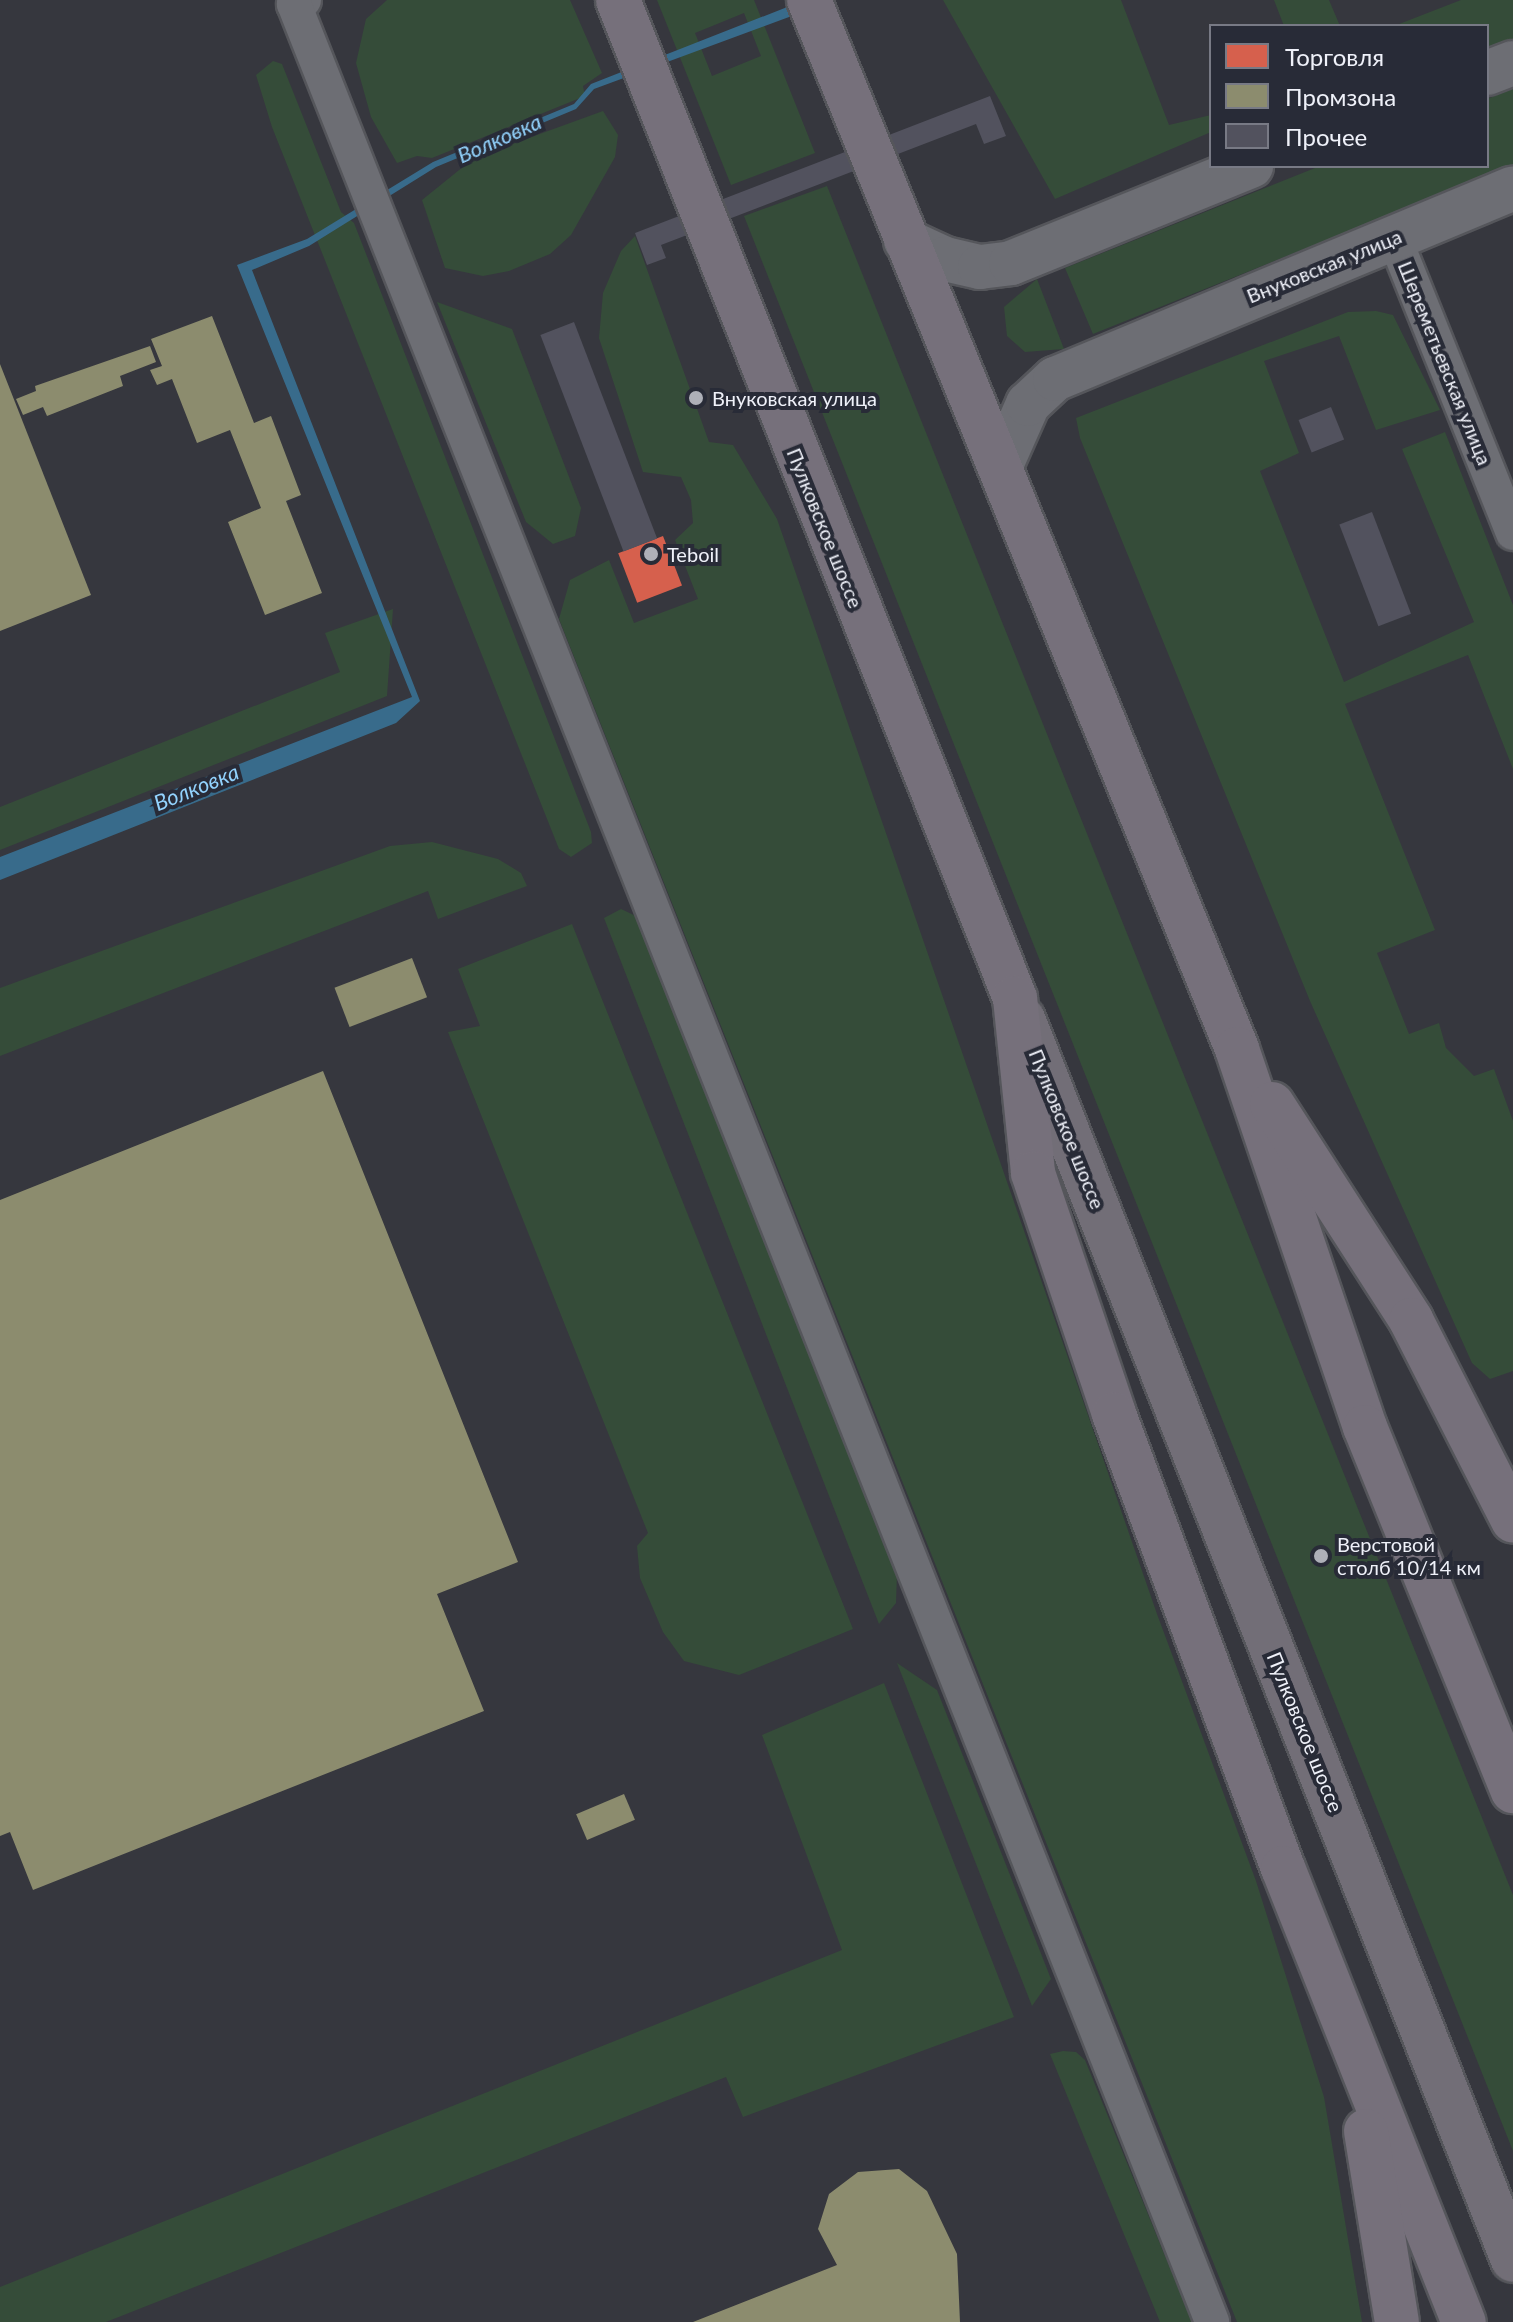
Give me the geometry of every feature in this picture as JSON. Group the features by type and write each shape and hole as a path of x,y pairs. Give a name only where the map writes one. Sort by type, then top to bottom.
{"highway":[{"name":"Пулковское шоссе","path":"618,0 1015,998"},
{"path":"809,0 1237,1049 1365,1427 1513,1791"},
{"path":"1015,998 1033,1173 1170,1575 1348,2035 1464,2322"},
{"path":"1237,1049 1411,1320 1513,1520"},
{"path":"1348,2035 1386,2234 1397,2322"}],"main road":[{"name":"Пулковское шоссе","path":"1015,998 1513,2260"}],"street":[{"path":"304,0 294,4 1212,2322"},
{"path":"1489,72 1513,63"},
{"path":"906,241 945,259 980,267 1011,263 1246,168"},
{"name":"Внуковская улица","path":"1001,465 1028,404 1055,379 1513,188"},
{"name":"Шереметьевская улица","path":"1394,237 1513,533"}],"green space":[{"path":"387,0 570,0 602,73 583,86 585,96 432,158 417,156 397,163 371,117 356,63 366,19"},
{"path":"657,0 754,0 815,153 731,185","holes":["744,13 761,56 712,76 695,33"]},
{"path":"943,0 1121,0 1169,125 1209,115 1209,133 1055,199"},
{"path":"1274,0 1329,0 1339,24 1283,24"},
{"path":"1461,0 1513,0 1513,40 1489,49 1489,24 1399,24"},
{"path":"273,61 282,64 341,212 354,223 591,832 592,843 571,857 559,849 272,127 256,75"},
{"path":"1513,89 1513,165 1093,334 1065,268 1315,168 1489,168 1489,98"},
{"path":"603,111 618,135 615,157 571,235 550,254 509,271 483,276 445,268 422,200 474,158"},
{"path":"827,186 1513,1895 1513,2151 744,216"},
{"path":"635,236 709,442 733,445 777,519 1157,1614 1256,1881 1324,2097 1362,2322 1237,2322 559,619 570,580 609,560 634,623 698,599 675,540 693,523 691,500 681,477 643,472 599,338 603,293 621,251"},
{"path":"1037,279 1064,349 1025,352 1007,336 1004,307"},
{"path":"437,302 512,329 581,508 575,536 553,544 526,522"},
{"path":"1376,311 1393,315 1440,410 1376,430 1339,336 1264,361 1299,453 1260,471 1344,682 1474,622 1402,449 1445,432 1513,605 1513,769 1468,655 1345,704 1435,930 1377,953 1409,1034 1439,1023 1446,1048 1474,1076 1494,1069 1513,1121 1513,1371 1490,1379 1472,1363 1310,1001 1080,438 1076,418 1348,312"},
{"path":"393,609 387,696 0,850 0,807 340,672 325,633"},
{"path":"432,842 498,859 521,873 527,886 438,919 428,891 0,1056 0,988 390,846"},
{"path":"621,909 638,917 897,1573 896,1603 879,1624 604,918"},
{"path":"572,924 853,1629 739,1675 684,1661 663,1632 640,1578 637,1546 648,1533 448,1032 480,1026 458,969"},
{"path":"897,1663 937,1690 1051,1979 1032,2006"},
{"path":"884,1683 1014,2017 743,2117 726,2077 106,2322 0,2322 0,2287 842,1950 762,1735"},
{"path":"1076,2052 1085,2060 1192,2322 1160,2322 1050,2054"}],"water":[{"name":"Волковка","path":"805,0 835,0 594,89 576,109 436,167 309,246 252,270 420,701 396,723 0,880 0,857 412,697 237,265 307,239 433,162 574,104 591,84"}],"building: Торговля":[{"name":"Teboil","path":"663,536 682,585 637,603 618,553"}],"building: Промзона":[{"path":"212,316 254,423 271,416 301,495 286,501 322,593 265,615 228,522 261,508 230,430 197,443 172,379 157,385 150,370 162,366 151,339"},
{"path":"150,346 156,362 120,376 123,386 47,416 43,407 23,415 16,399 36,391 35,386"},
{"path":"0,364 91,595 0,631"},
{"path":"412,958 427,997 350,1027 335,988"},
{"path":"323,1071 518,1562 437,1594 484,1711 33,1890 10,1832 0,1836 0,1200"},
{"path":"624,1794 635,1820 587,1840 576,1814"},
{"path":"899,2169 927,2191 957,2254 960,2322 693,2322 837,2265 818,2229 829,2194 858,2172"}],"building: Прочее":[{"path":"990,96 1006,136 984,144 976,124 661,245 666,258 647,265 635,233"},
{"path":"574,322 657,539 624,551 540,335"},
{"path":"1331,407 1344,439 1312,453 1299,420"},
{"path":"1372,512 1411,614 1378,626 1339,525"}],"place":[{"name":"Внуковская улица","path":"696,398"},
{"name":"Teboil","path":"651,554"},
{"name":"Верстовой столб 10/14 км","path":"1321,1556"}]}
